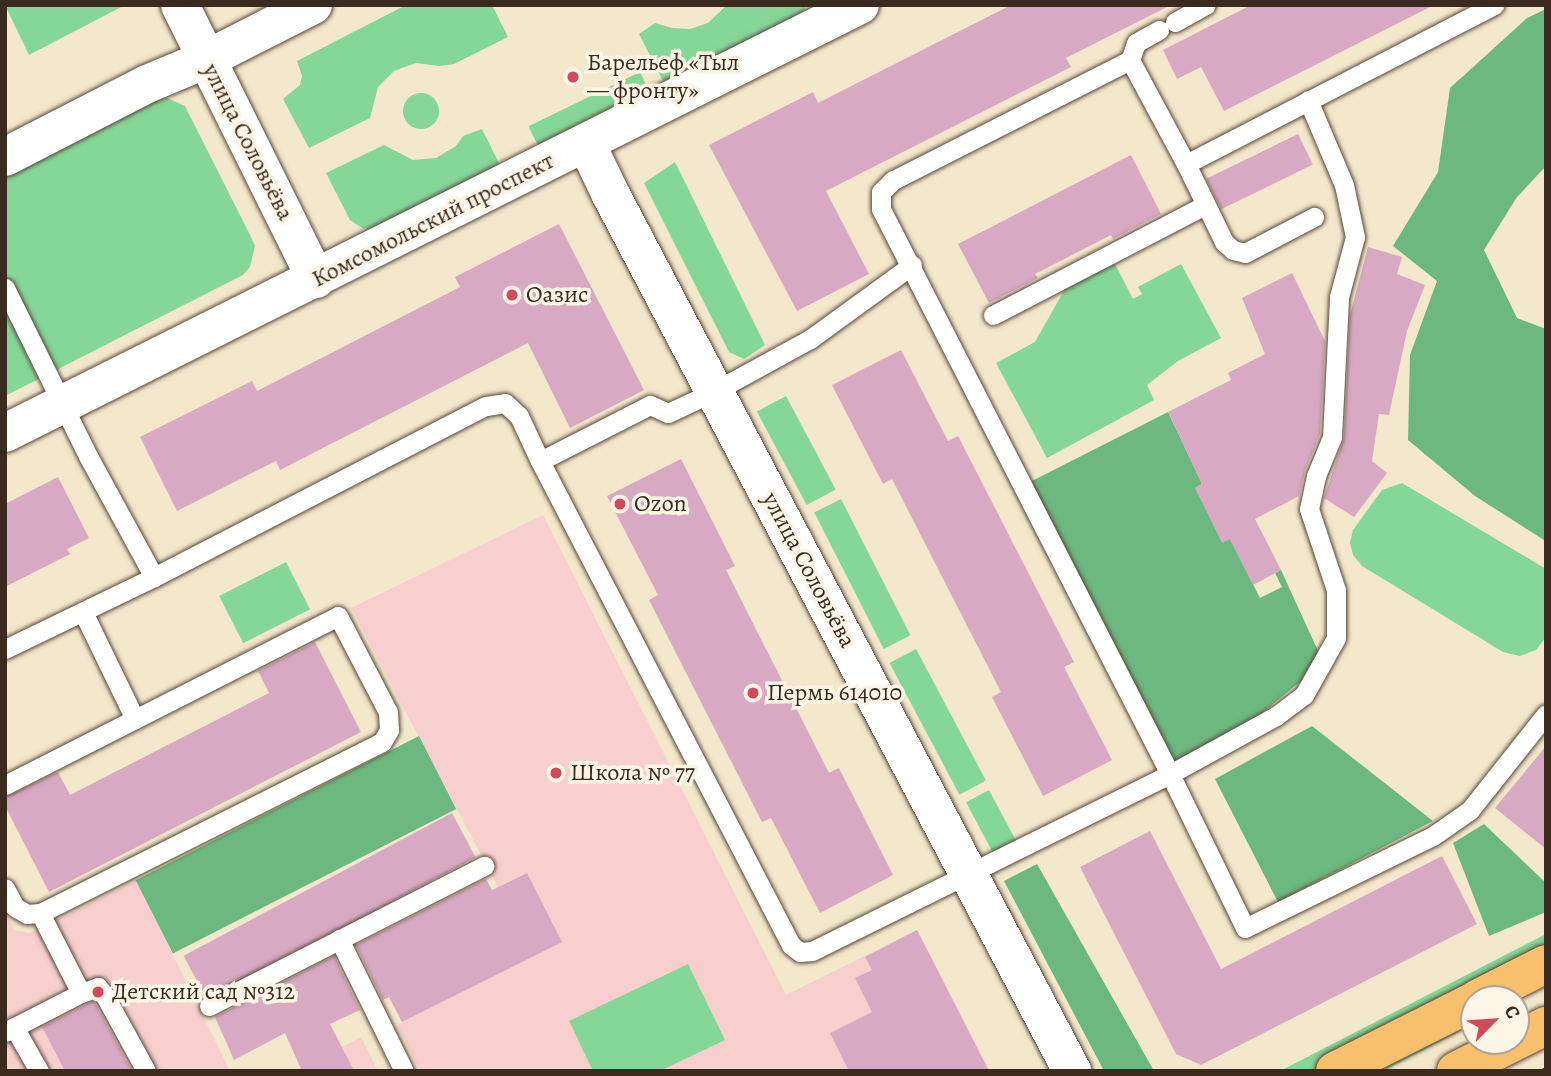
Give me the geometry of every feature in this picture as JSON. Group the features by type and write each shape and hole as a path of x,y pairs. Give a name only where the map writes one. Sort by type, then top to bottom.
{"main road":[{"path":"1505,985 1546,964"},
{"path":"1335,1071 1460,1008"},
{"path":"1457,1071 1546,1026"}],"street":[{"name":"улица Соловьёва","path":"180,5 316,279"},
{"path":"5,157 147,84 207,59 313,5"},
{"name":"Комсомольский проспект","path":"5,433 860,5"},
{"name":"улица Соловьёва","path":"586,143 1072,1071"}],"lane":[{"path":"1206,5 1136,43 1130,60 893,180 881,192 881,209 1170,774 1245,928 1433,836 1470,810 1546,714"},
{"path":"1186,164 1494,5"},
{"path":"1130,60 1224,242 1233,250 1245,253 1314,217"},
{"path":"5,649 153,577 486,406 505,403 519,416 791,945 800,952 812,951 1170,774 1276,716 1304,695 1336,638 1336,590 1309,509 1316,476 1332,437 1339,297 1355,237 1344,185 1308,100"},
{"path":"993,315 1206,205"},
{"path":"540,461 650,405 668,412 715,391 810,339 912,265"},
{"path":"5,288 153,577"},
{"path":"83,612 135,719"},
{"path":"5,785 338,616 387,712 389,730 382,742 40,913 27,914 15,907 5,888"},
{"path":"209,1006 484,866"},
{"path":"40,913 81,993"},
{"path":"339,939 404,1071"},
{"path":"39,1071 10,1030 98,987 146,1071"}],"shaded area":[{"name":"Школа № 77","path":"543,515 786,995 917,930 989,1070 420,1071 397,1025 561,941 527,873 498,887 351,608"},
{"name":"Детский сад №312","path":"136,880 230,1071 5,1071 5,912 14,930 30,933"},
{"path":"361,1037 378,1071 295,1071"}],"green space":[{"path":"5,5 125,5 29,55"},
{"path":"406,5 492,5 508,37 454,64 439,66 416,63 394,71 378,87 370,118 309,148 283,99 300,85 302,76 297,61"},
{"path":"727,5 806,5 804,11 672,80 663,81 639,34 655,23 690,29 708,23"},
{"path":"1546,9 1546,166 1517,197 1484,250 1517,318 1546,329 1544,540 1475,496 1408,440 1410,355 1437,281 1393,246 1438,172 1450,88 1527,18"},
{"path":"640,72 651,94 540,149 529,126"},
{"path":"421,93 434,98 439,111 434,124 421,129 408,124 403,111 408,98"},
{"path":"167,98 185,106 251,237 255,246 250,267 243,275 5,396 5,177 158,100"},
{"path":"482,129 500,165 377,231 362,228 350,220 326,173 384,145 413,160 436,158 456,146 463,136"},
{"path":"675,162 765,345 744,359 729,352 644,183"},
{"path":"1114,262 1133,299 1142,294 1138,287 1181,264 1221,338 1178,361 1147,385 1154,400 1047,458 996,363 1035,342 1065,289"},
{"path":"786,396 836,490 807,505 757,411"},
{"path":"1168,412 1202,484 1195,488 1230,539 1260,598 1282,587 1275,573 1281,570 1319,653 1301,681 1261,714 1173,763 1030,482"},
{"path":"1402,483 1546,569 1546,637 1536,650 1520,656 1503,652 1362,566 1353,555 1350,543 1353,530 1382,490"},
{"path":"841,499 910,635 884,649 814,513"},
{"path":"286,562 310,609 243,643 219,596"},
{"path":"916,649 986,781 959,795 890,663"},
{"path":"1312,726 1433,821 1278,902 1215,779"},
{"path":"419,736 456,809 173,953 136,880"},
{"path":"989,790 1017,842 994,854 966,802"},
{"path":"1484,824 1546,883 1546,912 1489,936 1453,843"},
{"path":"1037,864 1154,1071 1104,1071 1004,881"},
{"path":"1546,934 1546,952 1481,985 1460,985 1460,996 1313,1071 1280,1071"},
{"path":"688,964 725,1040 660,1071 593,1071 569,1021"},
{"path":"1460,1021 1460,1031 1383,1071 1362,1071"}],"building":[{"path":"1011,5 1171,5 1066,58 1071,67 826,191 869,274 797,311 709,145 813,92 818,103"},
{"path":"1251,5 1434,5 1224,111 1201,67 1177,79 1163,50"},
{"path":"1298,134 1313,165 1221,209 1206,179"},
{"path":"1131,155 1161,214 1113,239 1111,235 1035,274 1038,278 989,303 958,244"},
{"path":"559,224 644,390 570,428 528,343 280,470 276,461 177,511 140,437 252,381 257,391 460,287 455,277"},
{"path":"1368,247 1402,257 1397,274 1425,285 1407,331 1389,415 1379,414 1372,461 1387,473 1354,517 1324,498 1344,438 1350,315"},
{"path":"1292,273 1325,341 1320,434 1305,471 1299,496 1255,519 1281,570 1253,585 1230,539 1222,543 1195,488 1202,484 1168,412 1231,380 1228,373 1265,354 1242,298"},
{"path":"901,350 948,441 958,436 1074,662 1064,667 1112,760 1043,796 992,697 1001,692 892,479 883,484 832,385"},
{"path":"681,459 735,566 726,570 829,773 839,768 893,875 820,913 771,818 762,822 649,600 658,595 607,496"},
{"path":"58,477 89,538 67,549 70,554 5,587 5,504"},
{"path":"315,642 361,732 49,892 5,806 5,797 58,772 70,795 269,693 258,671"},
{"path":"1546,746 1546,849 1495,808"},
{"path":"452,813 475,857 207,1000 184,956"},
{"path":"1150,831 1221,969 1442,856 1477,924 1201,1065 1176,1054 1080,867"},
{"path":"527,873 562,942 402,1022 389,997 383,1000 356,945 486,879 492,890"},
{"path":"917,930 989,1071 849,1071 830,1033 872,1012 855,978 872,970 865,957"},
{"path":"334,956 360,1010 330,1024 354,1071 302,1071 285,1033 234,1060 215,1017"},
{"path":"94,1001 132,1071 65,1071 42,1027"}],"tram line":[{"path":"1540,1071 1546,1068"}],"place":[{"name":"Барельеф «Тыл — фронту»","path":"573,77"},
{"name":"Оазис","path":"512,295"},
{"name":"Ozon","path":"620,504"},
{"name":"Пермь 614010","path":"753,693"},
{"name":"Школа № 77","path":"556,773"},
{"name":"Детский сад №312","path":"98,992"}]}
